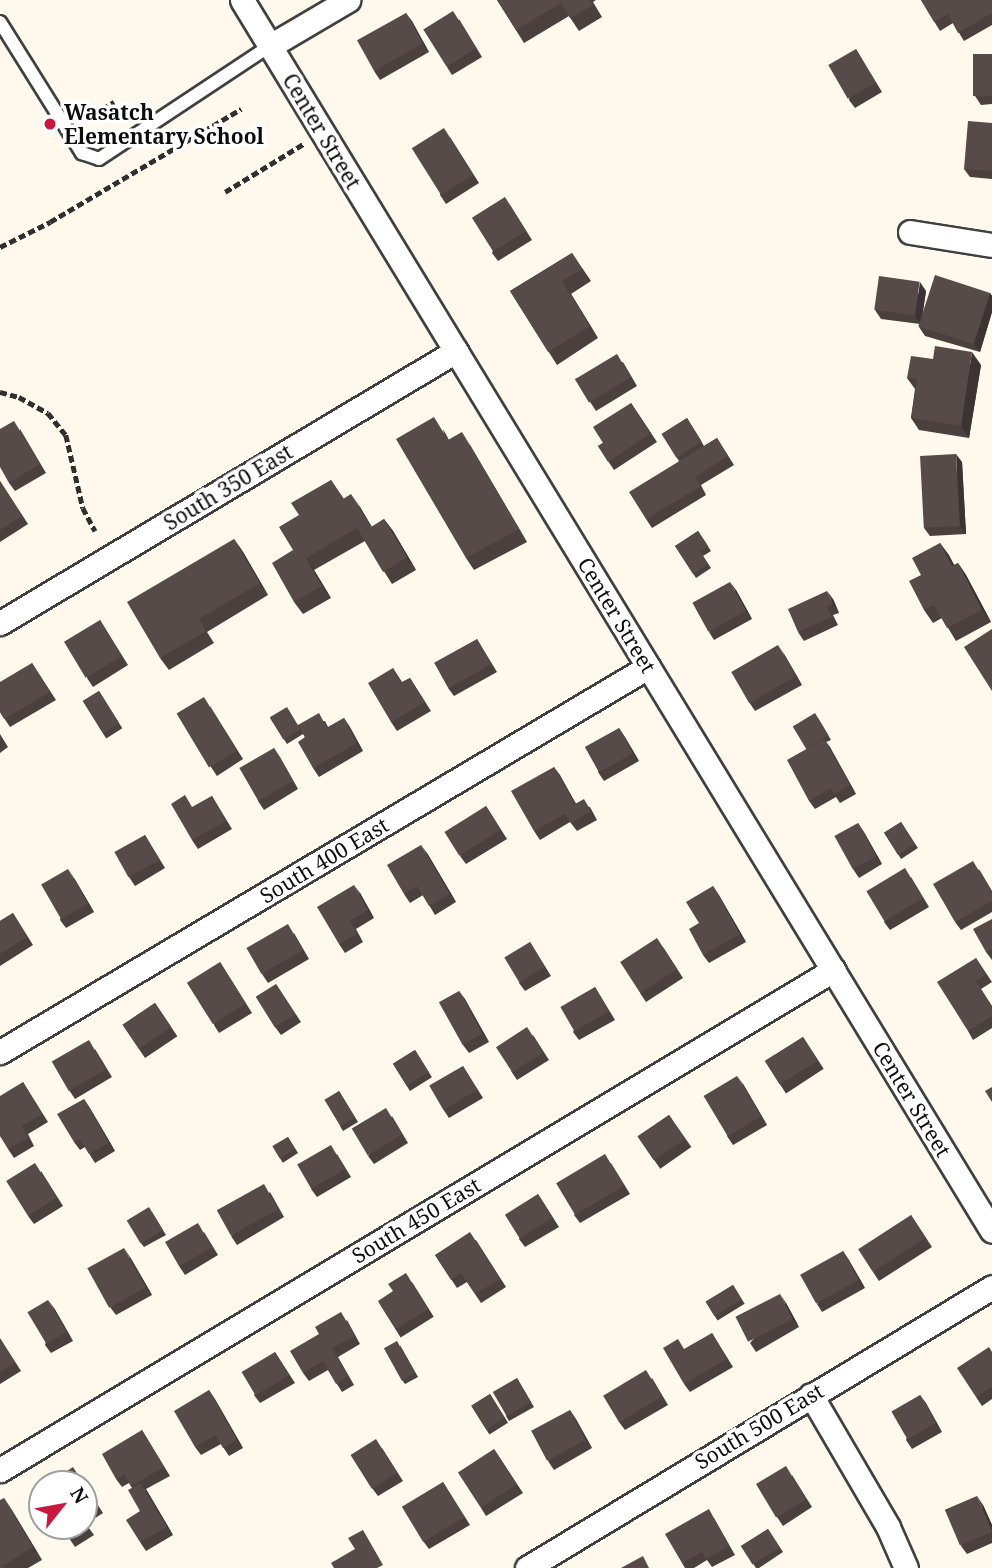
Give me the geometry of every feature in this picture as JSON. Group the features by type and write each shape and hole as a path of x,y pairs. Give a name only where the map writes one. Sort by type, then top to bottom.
{"street":[{"name":"Center Street","path":"242,0 992,1231"},
{"path":"270,46 348,0"},
{"path":"910,232 992,244"},
{"name":"South 350 East","path":"0,623 456,351"},
{"name":"South 400 East","path":"0,1052 648,667"},
{"name":"South 450 East","path":"0,1470 832,970"},
{"name":"South 500 East","path":"527,1568 992,1287"},
{"path":"811,1395 888,1527 906,1568"}],"lane":[{"path":"0,23 82,153 99,159 270,46"}],"path":[{"path":"80,122 114,102"},
{"path":"0,247 50,222 241,108"},
{"path":"225,192 304,143"},
{"path":"0,392 19,397 48,413 66,435 79,497 95,531"}],"building":[{"path":"497,0 590,0 593,5 570,18 561,3 516,30"},
{"path":"921,0 992,0 992,13 958,33 948,14 934,22"},
{"path":"453,11 476,48 447,67 423,30"},
{"path":"406,13 423,44 374,71 357,40"},
{"path":"856,49 876,83 848,99 828,65"},
{"path":"973,54 992,54 992,96 973,96"},
{"path":"968,121 992,123 992,171 964,169"},
{"path":"444,128 473,175 441,195 412,148"},
{"path":"505,197 526,231 493,252 472,218"},
{"path":"572,253 582,269 562,281 590,326 548,352 510,291"},
{"path":"935,275 990,293 973,344 918,326"},
{"path":"879,276 920,282 915,315 874,310"},
{"path":"935,346 972,352 961,426 911,418 917,379 907,378 911,356 933,359"},
{"path":"617,354 631,377 589,402 575,379"},
{"path":"631,403 651,433 608,462 598,446 603,443 593,427"},
{"path":"434,417 448,440 462,432 519,529 466,558 396,439"},
{"path":"687,418 702,442 676,458 662,434"},
{"path":"14,421 40,464 9,483 0,467 0,429"},
{"path":"717,438 728,456 695,477 701,486 646,519 629,492"},
{"path":"956,454 960,526 924,528 920,456"},
{"path":"331,480 343,499 351,494 371,527 384,519 407,557 383,572 357,528 306,558 322,586 294,602 272,563 293,550 279,527 299,515 291,503"},
{"path":"0,481 22,516 0,530"},
{"path":"698,531 708,546 700,551 708,564 693,574 675,546"},
{"path":"234,539 260,583 199,619 206,631 160,658 127,602"},
{"path":"940,543 952,566 958,563 982,610 947,628 934,605 924,610 909,581 921,575 912,558"},
{"path":"730,582 746,611 708,632 692,603"},
{"path":"827,591 833,604 827,607 832,617 798,632 788,609"},
{"path":"100,620 122,656 86,678 64,642"},
{"path":"992,629 992,691 964,647"},
{"path":"477,639 491,664 448,688 434,663"},
{"path":"778,645 796,676 749,703 731,672"},
{"path":"32,663 50,692 4,719 0,712 0,682"},
{"path":"393,668 401,683 410,678 425,702 391,722 368,683"},
{"path":"99,691 119,723 103,733 83,701"},
{"path":"204,697 236,751 209,767 177,713"},
{"path":"287,707 300,729 283,740 270,717"},
{"path":"319,713 327,728 344,718 357,743 313,768 298,742 305,737 298,725"},
{"path":"815,713 828,735 806,749 793,726"},
{"path":"619,728 633,753 599,772 585,747"},
{"path":"824,739 850,785 834,794 831,788 809,801 787,760"},
{"path":"274,748 293,781 258,801 239,768"},
{"path":"554,767 575,804 584,799 591,811 571,823 565,814 534,831 511,791"},
{"path":"185,795 192,807 212,796 226,821 192,840 171,804"},
{"path":"486,806 501,830 459,856 444,832"},
{"path":"901,822 915,844 898,855 884,833"},
{"path":"858,823 876,856 853,869 834,836"},
{"path":"145,835 159,860 128,877 114,852"},
{"path":"421,845 450,894 429,906 417,886 404,894 387,865"},
{"path":"973,861 992,893 992,901 955,922 933,884"},
{"path":"905,868 923,898 884,921 866,891"},
{"path":"68,869 88,904 61,919 41,884"},
{"path":"354,885 368,910 350,921 357,934 339,944 317,907"},
{"path":"713,886 740,934 703,955 689,929 699,923 686,902"},
{"path":"13,913 27,937 0,954 0,921"},
{"path":"992,919 992,949 986,952 973,929"},
{"path":"288,924 303,950 261,974 246,948"},
{"path":"657,938 677,969 640,993 620,962"},
{"path":"530,942 545,967 519,982 504,957"},
{"path":"976,958 986,974 976,981 992,1007 992,1016 968,1031 937,982"},
{"path":"220,962 246,1004 213,1024 187,983"},
{"path":"276,984 295,1015 275,1027 256,997"},
{"path":"595,987 609,1011 574,1031 560,1007"},
{"path":"459,991 483,1034 463,1045 439,1002"},
{"path":"155,1003 171,1027 139,1049 123,1025"},
{"path":"527,1027 543,1052 512,1072 496,1047"},
{"path":"803,1037 818,1061 780,1085 765,1061"},
{"path":"89,1040 106,1069 69,1091 52,1062"},
{"path":"415,1050 429,1072 407,1086 393,1064"},
{"path":"463,1066 477,1090 443,1110 429,1086"},
{"path":"737,1076 761,1116 728,1136 704,1096"},
{"path":"23,1082 42,1114 22,1126 28,1138 8,1149 0,1136 0,1096"},
{"path":"992,1087 992,1102 985,1091"},
{"path":"339,1091 355,1118 340,1126 324,1100"},
{"path":"84,1099 109,1143 89,1154 80,1139 74,1142 57,1114"},
{"path":"386,1108 402,1135 368,1155 352,1129"},
{"path":"669,1115 685,1139 654,1160 637,1136"},
{"path":"288,1137 295,1149 279,1158 272,1146"},
{"path":"331,1145 345,1169 311,1189 297,1164"},
{"path":"605,1154 624,1186 575,1215 556,1183"},
{"path":"35,1163 57,1198 28,1216 6,1181"},
{"path":"264,1184 278,1209 231,1236 217,1210"},
{"path":"538,1194 553,1218 520,1238 505,1215"},
{"path":"149,1207 163,1230 141,1244 127,1220"},
{"path":"911,1215 926,1238 873,1272 858,1249"},
{"path":"198,1223 212,1247 179,1266 165,1242"},
{"path":"470,1232 500,1279 475,1294 461,1273 451,1280 435,1255"},
{"path":"124,1248 146,1287 109,1308 87,1268"},
{"path":"843,1251 859,1280 816,1304 800,1275"},
{"path":"406,1273 428,1309 396,1329 378,1301 393,1291 388,1284"},
{"path":"733,1285 742,1300 714,1316 706,1301"},
{"path":"780,1294 793,1319 748,1342 735,1317"},
{"path":"48,1300 67,1332 46,1344 27,1312"},
{"path":"341,1312 355,1336 332,1348 348,1376 336,1384 323,1361 303,1373 290,1351 319,1334 315,1327"},
{"path":"712,1333 727,1359 684,1384 663,1348 678,1339 684,1349"},
{"path":"0,1339 15,1363 0,1372"},
{"path":"397,1341 415,1373 402,1381 384,1348"},
{"path":"989,1347 992,1352 992,1387 976,1397 957,1368"},
{"path":"275,1352 289,1375 255,1395 242,1372"},
{"path":"646,1370 662,1397 619,1422 603,1396"},
{"path":"517,1378 531,1402 507,1416 493,1392"},
{"path":"209,1390 237,1440 223,1448 216,1435 195,1447 174,1411"},
{"path":"490,1394 505,1418 486,1429 471,1406"},
{"path":"920,1395 936,1423 907,1439 891,1412"},
{"path":"570,1410 586,1440 547,1461 531,1431"},
{"path":"142,1430 164,1467 131,1486 124,1474 116,1479 102,1454"},
{"path":"376,1439 397,1473 372,1489 351,1455"},
{"path":"494,1449 517,1484 481,1508 458,1472"},
{"path":"786,1466 806,1499 776,1517 756,1484"},
{"path":"443,1482 464,1517 423,1542 402,1507"},
{"path":"141,1483 167,1527 140,1542 126,1520 140,1511 128,1490"},
{"path":"977,1496 992,1532 960,1546 945,1510"},
{"path":"4,1498 33,1547 3,1566 5,1568 0,1568 0,1500"},
{"path":"709,1509 729,1546 706,1559 702,1552 682,1563 665,1534"},
{"path":"768,1529 780,1548 753,1565 741,1546"},
{"path":"363,1530 383,1565 377,1568 334,1568 331,1563 355,1549 348,1538"},
{"path":"643,1556 649,1568 621,1568"}],"place":[{"name":"Wasatch Elementary School","path":"50,124"}]}
